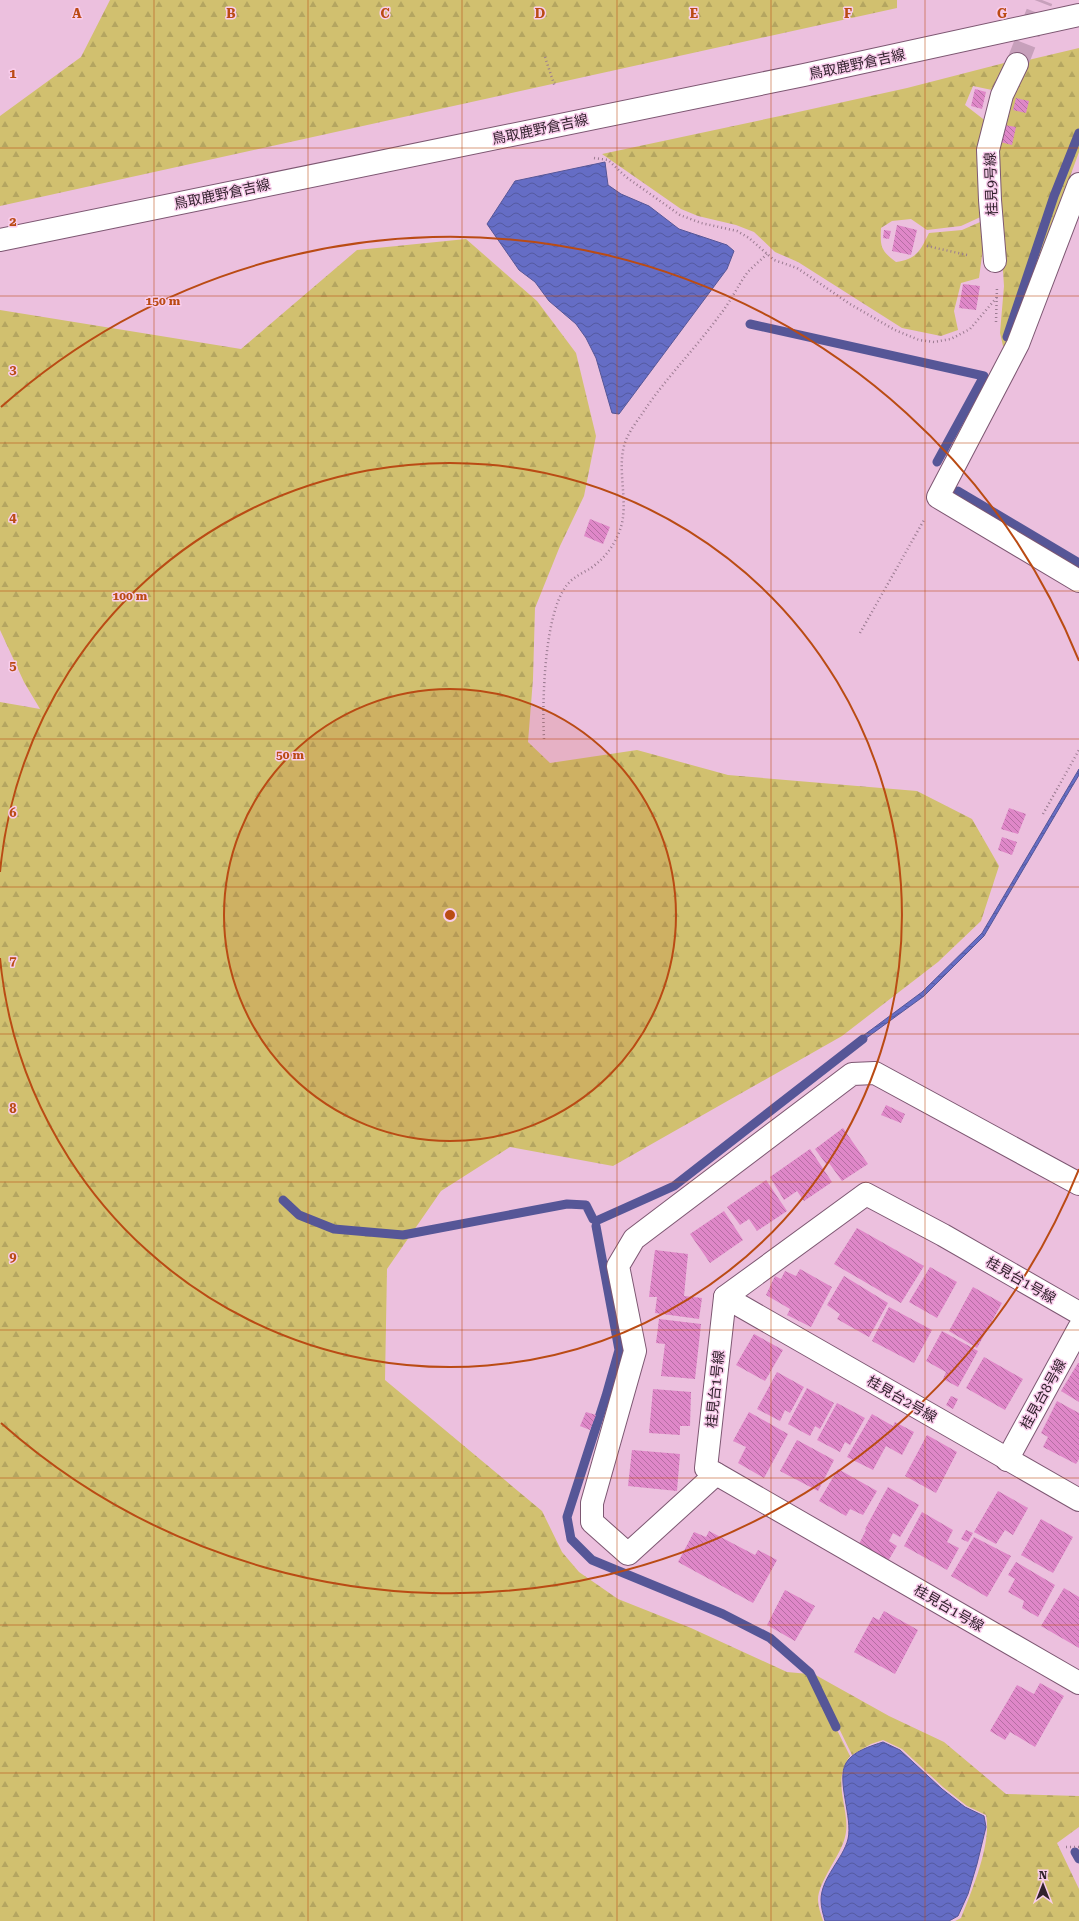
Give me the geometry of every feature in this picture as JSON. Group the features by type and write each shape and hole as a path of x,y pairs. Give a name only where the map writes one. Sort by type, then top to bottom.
{"street":[{"name":"鳥取鹿野倉吉線","path":"0,240 804,75 1079,15"},
{"name":"桂見9号線","path":"995,261 988,150 1002,95 1017,64"},
{"path":"1079,184 1018,344 938,497 1079,581"},
{"path":"716,1474 628,1554 592,1522 592,1503 635,1351 618,1266 634,1239 852,1074 874,1073 1079,1184"},
{"name":"桂見台1号線","path":"1079,1313 943,1235 866,1194 725,1297 706,1468 1079,1683"},
{"name":"桂見台2号線","path":"725,1297 1079,1500"},
{"name":"桂見台8号線","path":"1007,1460 1079,1328"}],"path":[{"path":"545,57 556,87"},
{"path":"594,158 608,160 626,177 680,215 701,223 737,231 749,238 774,260 797,268 850,304 895,330 919,340 934,342 951,339 970,329 998,296"},
{"path":"927,246 995,261 998,296 996,326"},
{"path":"544,739 543,720 548,648 553,618 558,600 566,585 592,567 610,552 621,529 623,504 623,456 626,440 651,400 720,316 748,272 767,254"},
{"path":"860,633 938,497"},
{"path":"1043,814 1079,750"},
{"path":"1066,1847 1079,1847"}],"green space":[{"path":"110,0 897,0 897,8 0,206 0,116 81,57"},
{"path":"1079,48 1079,152 1008,347 1003,346 1000,333 1004,286 995,149 1024,61"},
{"path":"1008,62 998,76 992,90 973,86 965,105 987,122 987,214 961,226 927,230 911,219 892,221 881,228 882,248 887,255 896,262 909,259 917,253 929,233 962,230 987,219 979,278 961,283 954,311 958,330 941,336 902,328 798,262 775,252 754,232 736,225 698,216 681,209 602,154 907,88"},
{"path":"466,239 537,301 576,353 596,436 584,496 560,546 535,608 533,679 528,742 550,763 637,750 728,775 917,791 972,819 999,866 981,921 938,962 842,1036 613,1166 510,1147 441,1191 387,1269 385,1380 542,1511 562,1552 579,1572 618,1599 691,1628 787,1672 809,1674 850,1756 844,1766 841,1787 846,1817 845,1837 839,1852 825,1877 819,1893 818,1905 823,1921 0,1921 0,702 40,709 24,682 0,630 0,310 241,349 357,250"},
{"path":"812,1673 889,1716 944,1742 1006,1794 1079,1796 1079,1827 1057,1843 1079,1889 1079,1921 955,1921 961,1918 984,1853 987,1826 986,1815 967,1806 943,1787 902,1749 883,1740 871,1744 852,1755"}],"water":[{"path":"605,162 608,185 621,194 649,206 679,229 727,245 734,251 727,269 619,414 612,413 596,358 586,338 576,324 549,301 535,282 519,270 487,224 515,181"},
{"path":"1079,769 1079,775 984,936 924,996 854,1047 856,1041 922,992 982,933"},
{"path":"883,1742 900,1750 942,1789 965,1807 984,1816 986,1827 968,1894 958,1916 949,1921 825,1921 821,1905 822,1892 828,1876 842,1854 848,1839 849,1830 843,1770 846,1763 853,1755 873,1745"}],"building":[{"path":"975,89 986,92 982,109 971,106"},
{"path":"1016,98 1029,101 1026,113 1013,110"},
{"path":"1005,125 1016,127 1012,145 1000,142"},
{"path":"897,225 917,230 911,255 892,251"},
{"path":"884,230 891,231 889,239 883,238"},
{"path":"963,284 980,286 976,310 959,308"},
{"path":"590,519 610,527 603,544 584,536"},
{"path":"1009,808 1026,814 1018,834 1001,829"},
{"path":"1002,837 1017,842 1012,855 998,850"},
{"path":"886,1105 905,1114 901,1123 881,1115"},
{"path":"843,1128 868,1164 842,1181 829,1163 826,1164 815,1149"},
{"path":"810,1149 832,1182 804,1201 797,1191 784,1200 770,1177"},
{"path":"766,1180 787,1211 757,1231 749,1219 740,1225 727,1207"},
{"path":"724,1211 743,1240 710,1263 690,1234"},
{"path":"857,1228 924,1266 901,1303 834,1264"},
{"path":"655,1250 688,1254 684,1296 702,1298 699,1319 655,1313 657,1297 649,1297"},
{"path":"930,1267 957,1282 937,1318 909,1302"},
{"path":"800,1269 832,1287 811,1327 787,1315 790,1309 766,1295 775,1276 781,1279 785,1271 796,1276"},
{"path":"844,1276 888,1303 869,1337 837,1319 840,1314 827,1305"},
{"path":"973,1287 1002,1303 977,1348 949,1331"},
{"path":"889,1307 932,1330 914,1363 872,1341"},
{"path":"659,1319 701,1324 695,1379 661,1376 665,1344 656,1343"},
{"path":"942,1331 978,1351 958,1387 943,1379 946,1372 926,1361"},
{"path":"754,1334 783,1350 765,1381 736,1365"},
{"path":"984,1357 1023,1379 1005,1410 966,1388"},
{"path":"1079,1363 1079,1402 1061,1391"},
{"path":"777,1372 804,1387 790,1413 785,1410 780,1421 757,1409"},
{"path":"807,1388 834,1403 820,1429 815,1426 810,1436 788,1424"},
{"path":"653,1389 691,1392 690,1426 680,1426 680,1435 649,1433"},
{"path":"951,1396 958,1399 953,1409 946,1405"},
{"path":"1057,1401 1079,1413 1079,1459 1076,1464 1043,1447 1048,1437 1041,1433"},
{"path":"837,1403 865,1418 850,1445 845,1442 840,1452 817,1440"},
{"path":"586,1412 596,1415 590,1430 580,1426"},
{"path":"749,1412 788,1434 764,1478 738,1463 746,1447 733,1441"},
{"path":"872,1414 893,1426 895,1422 914,1432 902,1455 886,1446 873,1470 847,1457"},
{"path":"927,1435 957,1452 936,1493 905,1476"},
{"path":"797,1440 834,1460 818,1491 780,1471"},
{"path":"632,1450 680,1454 677,1491 628,1486"},
{"path":"838,1469 877,1491 863,1515 850,1509 846,1516 819,1501"},
{"path":"888,1487 919,1505 900,1537 893,1533 889,1541 897,1546 888,1561 859,1544 866,1530 865,1529"},
{"path":"998,1491 1028,1508 1013,1535 1005,1530 996,1544 974,1532"},
{"path":"922,1512 953,1530 947,1542 959,1548 947,1570 904,1546"},
{"path":"1041,1519 1073,1537 1053,1573 1021,1555"},
{"path":"966,1530 973,1533 968,1542 961,1539"},
{"path":"709,1531 755,1555 758,1550 777,1560 753,1603 678,1562 694,1532 706,1537"},
{"path":"974,1537 1011,1556 987,1597 951,1576"},
{"path":"1016,1562 1055,1585 1038,1617 1022,1608 1024,1601 1008,1592 1015,1579 1008,1575"},
{"path":"1064,1588 1079,1597 1079,1648 1041,1626"},
{"path":"785,1590 815,1606 795,1641 767,1625"},
{"path":"884,1611 918,1630 895,1674 854,1652 873,1617 879,1620"},
{"path":"1040,1683 1064,1696 1035,1747 1010,1732 1005,1740 990,1731 1017,1685 1034,1694"}],"waterway":[{"path":"1007,337 1054,196 1079,133"},
{"path":"750,324 984,376 937,462"},
{"path":"958,491 1079,563"},
{"path":"596,1221 674,1186 863,1039"},
{"path":"283,1200 299,1215 334,1229 403,1235 567,1204 586,1205 593,1219"},
{"path":"596,1226 619,1350 606,1396 567,1517 571,1539 592,1560 723,1614 770,1638 810,1673 836,1727"},
{"path":"1075,1852 1079,1859"}],"tunnel":[{"path":"1017,64 1042,0"}]}
